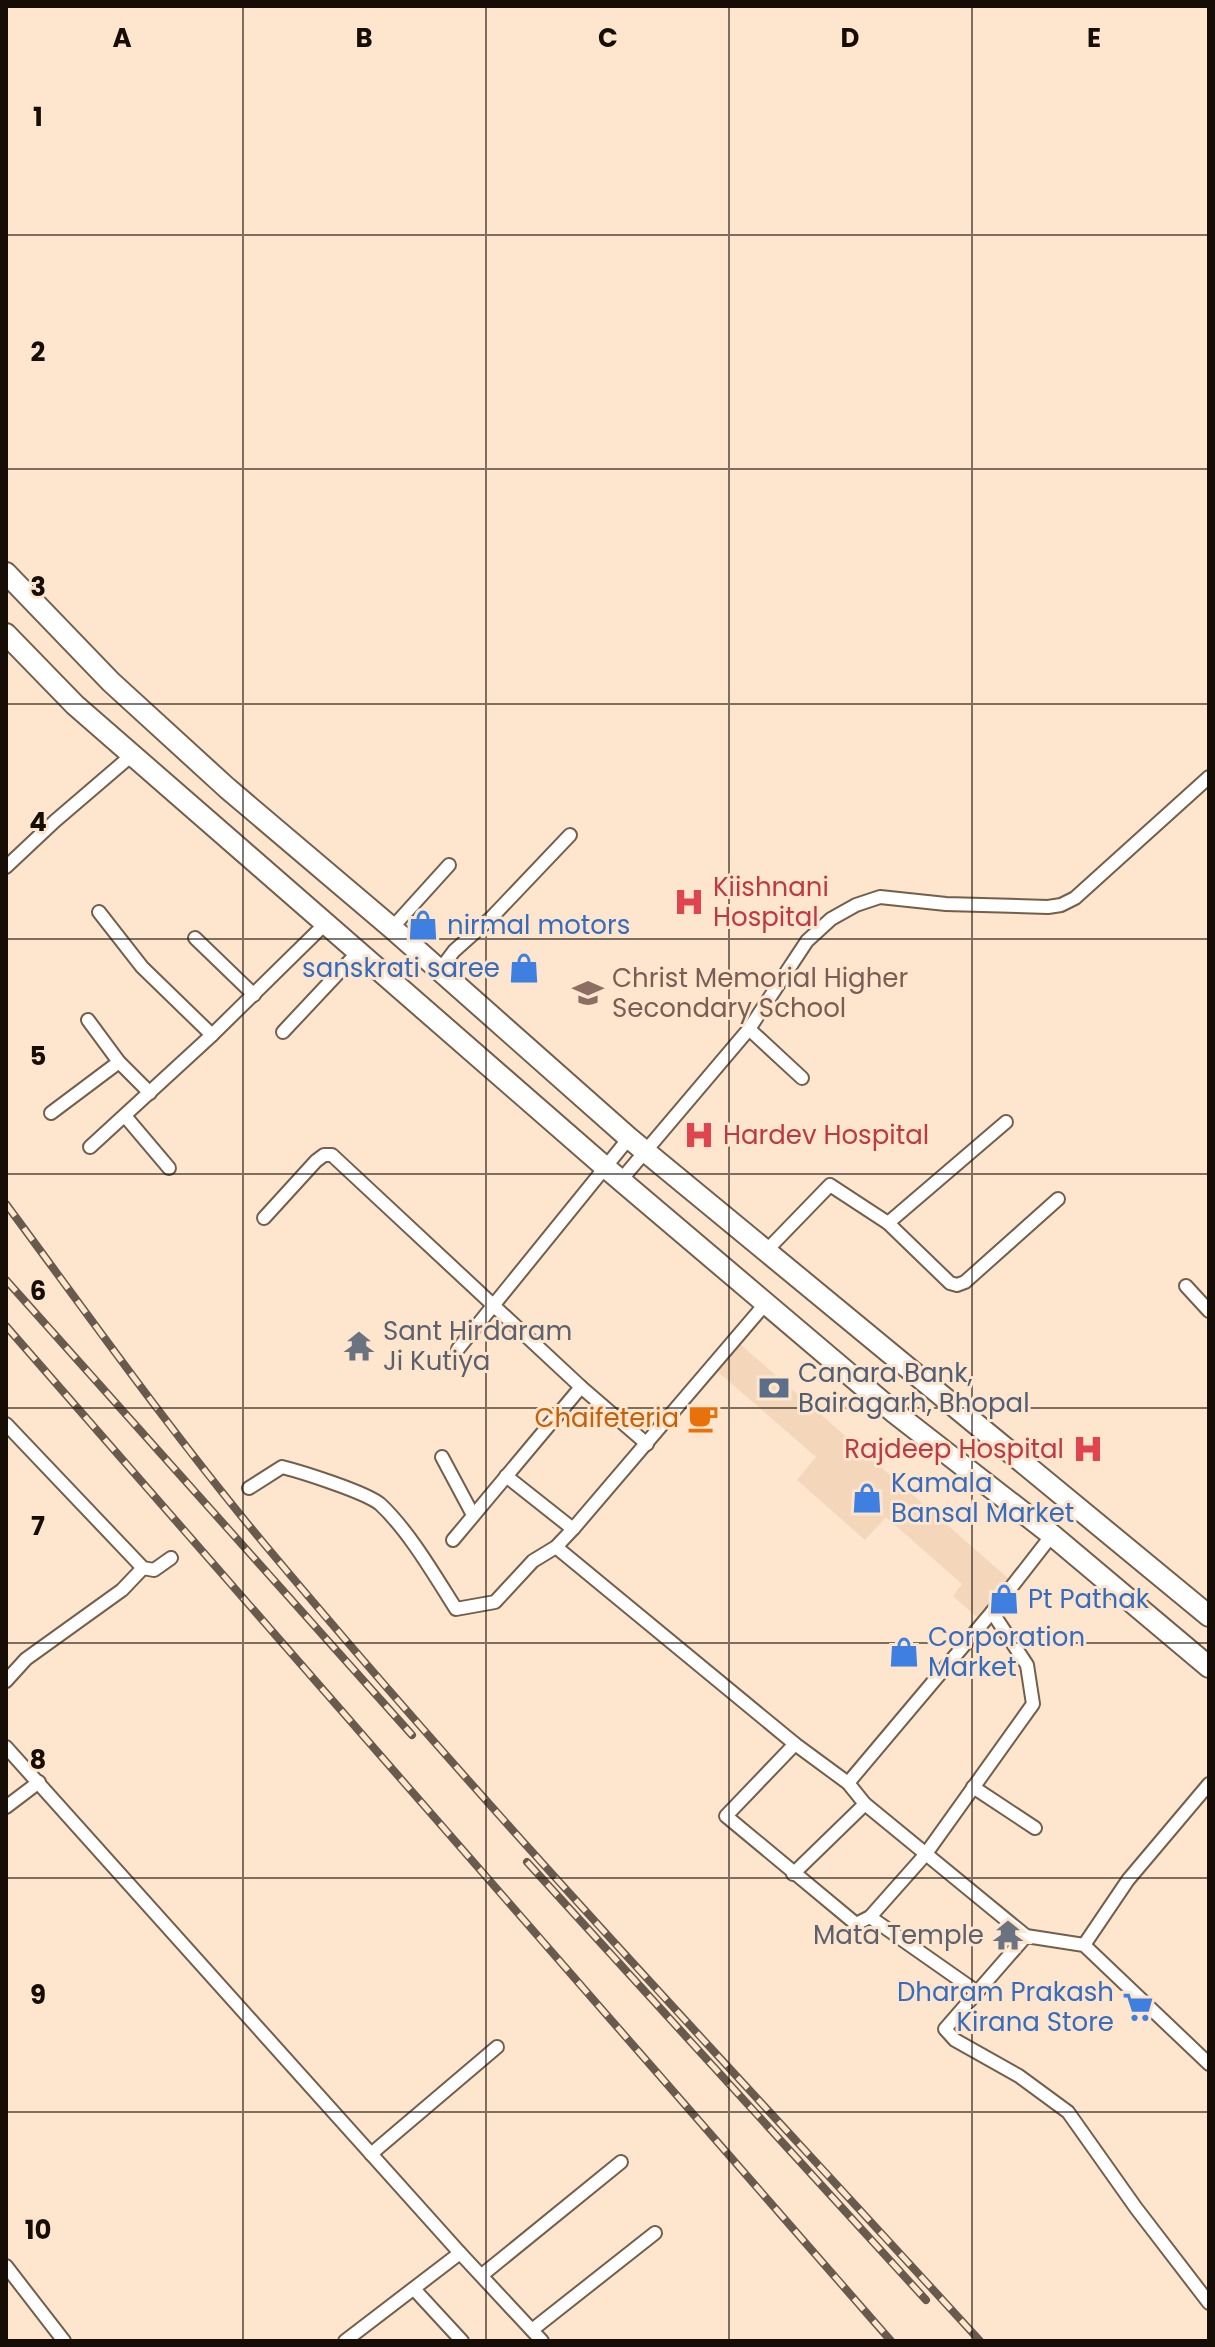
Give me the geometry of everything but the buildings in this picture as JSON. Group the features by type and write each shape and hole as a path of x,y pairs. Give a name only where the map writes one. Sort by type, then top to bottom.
{"main road":[{"path":"6,573 111,682 227,788 392,928 629,1138 1209,1616"},
{"path":"6,634 75,705 605,1167 895,1413 1052,1535 1209,1667"}],"street":[{"path":"6,867 132,755"},
{"path":"621,1180 749,1029 807,941 831,919 856,905 880,897 946,904 1061,905 1075,898 1209,777"},
{"path":"439,971 454,951 492,917 570,835"},
{"path":"392,928 449,865"},
{"path":"99,912 142,967 212,1035"},
{"path":"90,1147 212,1035 327,922"},
{"path":"195,938 254,995"},
{"path":"283,1032 359,951"},
{"path":"88,1020 119,1062 150,1093"},
{"path":"749,1029 802,1078"},
{"path":"51,1113 119,1062"},
{"path":"125,1116 169,1168"},
{"path":"888,1223 1006,1122"},
{"path":"458,1349 629,1138"},
{"path":"264,1218 316,1161 324,1155 332,1155 581,1387 647,1444"},
{"path":"767,1250 830,1185 888,1223 950,1283 957,1285 965,1282 1058,1199"},
{"path":"1186,1286 1209,1311"},
{"path":"249,1488 282,1467 336,1484 378,1503 423,1556 456,1609 495,1602 533,1561 556,1547 573,1529 766,1303"},
{"path":"453,1540 581,1387"},
{"path":"6,1424 143,1568 154,1570 171,1558"},
{"path":"442,1457 473,1515"},
{"path":"506,1476 573,1529"},
{"path":"848,1783 992,1612 1052,1535"},
{"path":"556,1547 795,1744 848,1783 865,1804 1026,1936 1084,1945 1209,2064"},
{"path":"6,1681 26,1659 122,1590 143,1568"},
{"path":"795,1744 726,1816 856,1924 870,1917 925,1855 1033,1704 1027,1665 992,1612"},
{"path":"6,1747 542,2341"},
{"path":"6,1807 39,1782"},
{"path":"1084,1945 1128,1880 1209,1784"},
{"path":"973,1787 1035,1828"},
{"path":"793,1874 865,1804"},
{"path":"870,1917 977,1992"},
{"path":"1026,1936 945,2029 955,2040 1019,2076 1068,2112 1209,2303"},
{"path":"371,2154 497,2047"},
{"path":"482,2275 621,2162"},
{"path":"532,2330 655,2233"},
{"path":"345,2341 460,2253"},
{"path":"6,2266 11,2283 64,2341"},
{"path":"414,2289 462,2341"}],"shaded area":[{"name":"Kamala Bansal Market","path":"740,1344 1009,1579 977,1617 953,1596 962,1584 886,1517 865,1540 797,1480 816,1457 717,1371"}],"railway":[{"path":"6,1204 199,1462 352,1648 618,1947 980,2341"},
{"path":"6,1280 412,1735"},
{"path":"6,1326 891,2341"},
{"path":"527,1862 926,2300"}],"place":[{"name":"Kiishnani Hospital","path":"689,902"},
{"name":"nirmal motors","path":"423,925"},
{"name":"sanskrati saree","path":"524,968"},
{"name":"Christ Memorial Higher Secondary School","path":"588,993"},
{"name":"Hardev Hospital","path":"699,1135"},
{"name":"Sant Hirdaram Ji Kutiya","path":"359,1346"},
{"name":"Canara Bank, Bairagarh, Bhopal","path":"774,1388"},
{"name":"Chaifeteria","path":"703,1418"},
{"name":"Rajdeep Hospital","path":"1088,1449"},
{"name":"Kamala Bansal Market","path":"867,1498"},
{"name":"Pt Pathak","path":"1004,1599"},
{"name":"Corporation Market","path":"904,1652"},
{"name":"Mata Temple","path":"1008,1935"},
{"name":"Dharam Prakash Kirana Store","path":"1138,2007"}]}
